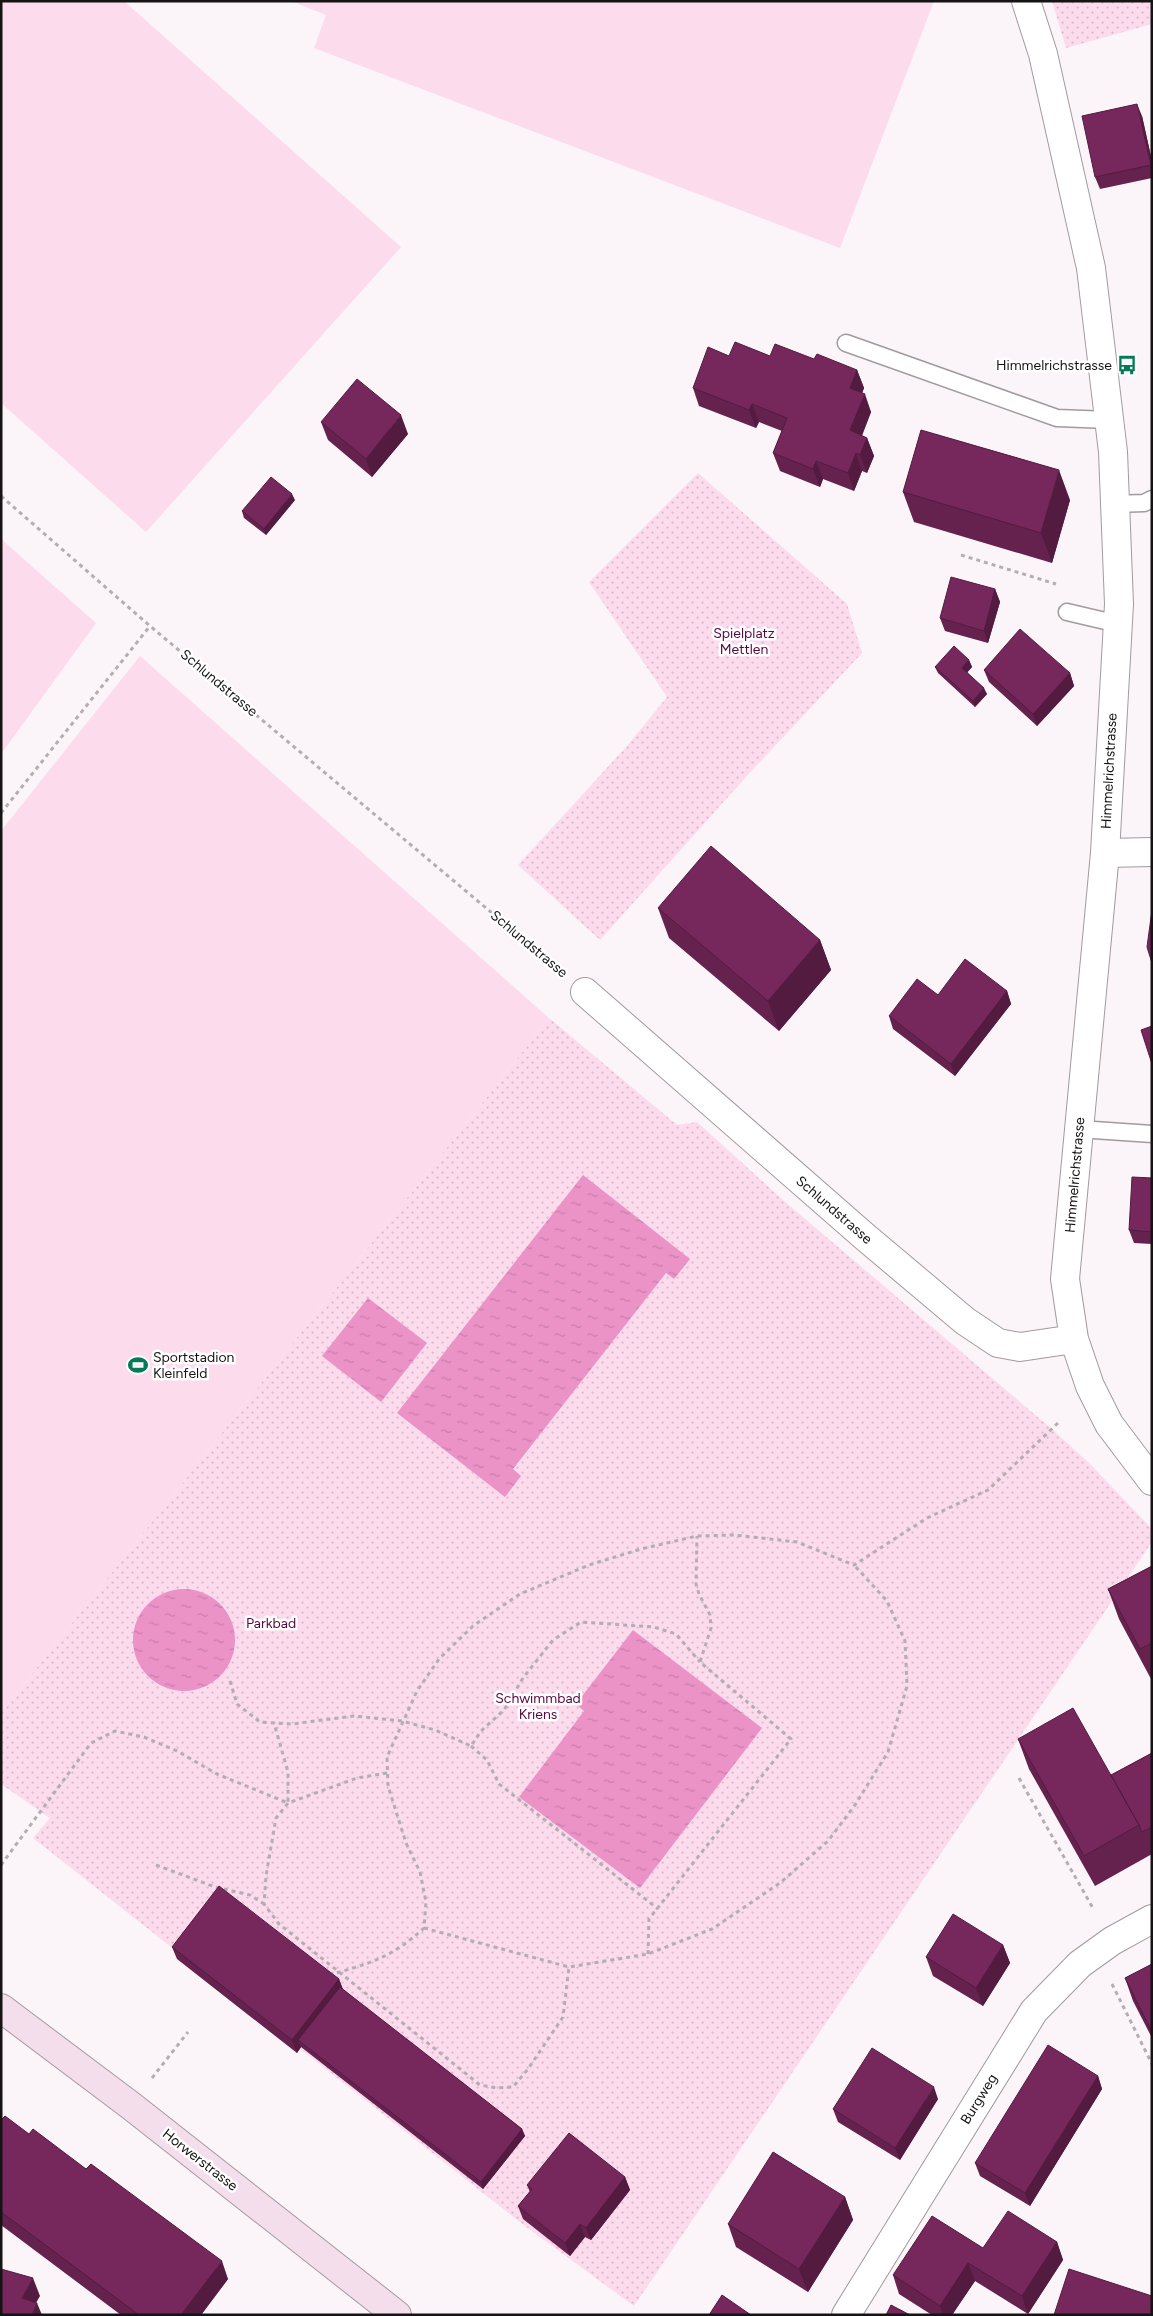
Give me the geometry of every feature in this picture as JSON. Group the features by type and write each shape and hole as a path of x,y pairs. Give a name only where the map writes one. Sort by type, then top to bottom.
{"street":[{"name":"Himmelrichstrasse","path":"1026,1 1043,54 1091,268 1109,420 1119,604 1105,853 1065,1279 1074,1338 1090,1386 1109,1424 1152,1481"},
{"path":"1105,853 1152,852"},
{"name":"Schlundstrasse","path":"585,992 864,1236 965,1321 998,1343 1020,1347 1074,1338"},
{"name":"Burgweg","path":"846,2315 1034,2011 1080,1964 1112,1941 1152,1919"},
{"name":"Horwerstrasse","path":"1,2008 130,2105 397,2315"}],"lane":[{"path":"846,344 1057,418 1109,420"},
{"path":"1115,504 1144,503 1152,499"},
{"path":"1067,612 1118,624"},
{"path":"1079,1129 1152,1134"}],"path":[{"name":"Schlundstrasse","path":"1,496 150,626 585,992"},
{"path":"961,555 1065,587"},
{"path":"1,813 150,626"},
{"path":"854,1565 927,1518 988,1490 1059,1422"},
{"path":"324,1976 372,1963 402,1947 424,1928 426,1902 420,1872 406,1843 388,1786 387,1757 416,1691 439,1658 473,1626 520,1594 589,1565 641,1549 696,1536 734,1535 797,1542 854,1565 887,1602 905,1641 906,1686 888,1752 855,1805 828,1841 780,1883 712,1929 648,1954 569,1967 424,1928"},
{"path":"696,1536 696,1584 710,1615 711,1628 700,1662"},
{"path":"471,1746 481,1731 504,1710 524,1678 554,1640 581,1622 654,1627 676,1634 700,1662 790,1739 649,1919 648,1954"},
{"path":"230,1681 237,1704 260,1722 292,1724 354,1716 402,1721 435,1730 471,1746 487,1760 500,1784 658,1908"},
{"path":"274,1724 288,1772 288,1803"},
{"path":"1,1865 91,1743 115,1731 144,1737 178,1751 217,1774 288,1803"},
{"path":"264,1904 266,1876 276,1818 288,1803 357,1778 387,1773"},
{"path":"1019,1778 1112,1941"},
{"path":"156,1865 215,1887 250,1895 264,1904 279,1924 480,2085 497,2088 512,2087 534,2061 563,2017 569,1967"},
{"path":"1122,2004 1152,2064"},
{"path":"146,2084 188,2032"}],"green space":[{"path":"1,1 124,1 401,247 146,532 1,403"},
{"path":"291,1 934,1 840,248 314,48 326,15"},
{"path":"1052,1 1152,1 1152,24 1066,48"},
{"name":"Spielplatz Mettlen","path":"698,473 847,604 862,653 745,778 600,940 518,865 627,746 667,697 589,582"},
{"path":"1,539 96,623 1,754"},
{"name":"Sportstadion Kleinfeld","path":"140,656 549,1018 1,1713 1,831"},
{"name":"Schwimmbad Kriens","path":"549,1018 677,1125 697,1122 784,1201 1053,1430 1091,1465 1152,1529 1152,1542 634,2306 521,2223 33,1838 50,1818 1,1784 1,1713"}],"water":[{"path":"583,1175 690,1259 674,1279 666,1273 513,1469 521,1476 505,1497 397,1413"},
{"path":"368,1298 427,1343 381,1402 322,1356"},
{"path":"184,1589 204,1593 220,1604 231,1620 235,1640 231,1660 220,1676 204,1687 184,1691 164,1687 148,1676 137,1660 133,1640 137,1620 148,1604 164,1593"},
{"path":"633,1630 762,1728 640,1888 519,1797 584,1711 576,1704"}],"building":[{"path":"1137,104 1151,165 1095,177 1082,116"},
{"path":"735,342 770,356 775,344 814,359 817,354 857,370 850,388 865,394 850,430 867,438 860,455 856,453 848,473 816,461 813,469 773,453 787,418 752,404 749,410 693,388 708,347 729,356"},
{"path":"357,379 401,415 366,459 321,422"},
{"path":"921,430 1059,470 1041,533 903,492"},
{"path":"271,477 292,494 264,529 242,511"},
{"path":"951,577 995,589 984,631 940,618"},
{"path":"1020,629 1070,673 1033,714 984,670"},
{"path":"954,646 969,660 962,668 984,688 973,701 935,667"},
{"path":"711,846 820,940 768,1001 658,908"},
{"path":"1152,910 1152,963 1147,947"},
{"path":"965,959 1007,991 951,1064 889,1016 917,979 938,995"},
{"path":"1152,1026 1152,1064 1141,1030"},
{"path":"1132,1177 1152,1178 1152,1232 1129,1230"},
{"path":"1152,1566 1152,1643 1140,1649 1108,1589"},
{"path":"1073,1708 1139,1825 1084,1856 1018,1739"},
{"path":"1152,1753 1152,1827 1142,1832 1111,1775"},
{"path":"219,1886 339,1979 292,2040 172,1947"},
{"path":"953,1914 1003,1945 976,1988 926,1957"},
{"path":"1152,1964 1152,2032 1125,1978"},
{"path":"340,1987 522,2129 481,2182 298,2040"},
{"path":"1048,2045 1098,2076 1025,2193 975,2163"},
{"path":"872,2048 934,2087 895,2148 833,2109"},
{"path":"5,2116 29,2134 33,2129 86,2169 91,2164 222,2261 181,2315 139,2315 1,2212 1,2120"},
{"path":"569,2133 625,2177 586,2228 580,2224 565,2243 518,2206 532,2189 527,2185"},
{"path":"773,2152 845,2197 799,2269 728,2224"},
{"path":"1008,2211 1057,2242 1022,2296 968,2263 940,2306 893,2275 932,2216 983,2248"},
{"path":"1,2269 33,2278 22,2298 37,2303 32,2315 1,2315"},
{"path":"1069,2269 1152,2296 1151,2315 1054,2315"},
{"path":"722,2295 751,2315 709,2315"},
{"path":"891,2305 910,2315 886,2315"}],"place":[{"name":"Himmelrichstrasse","path":"1127,365"},
{"name":"Sportstadion Kleinfeld","path":"138,1365"}],"park label":[{"name":"Parkbad","path":"271,1623"}]}
